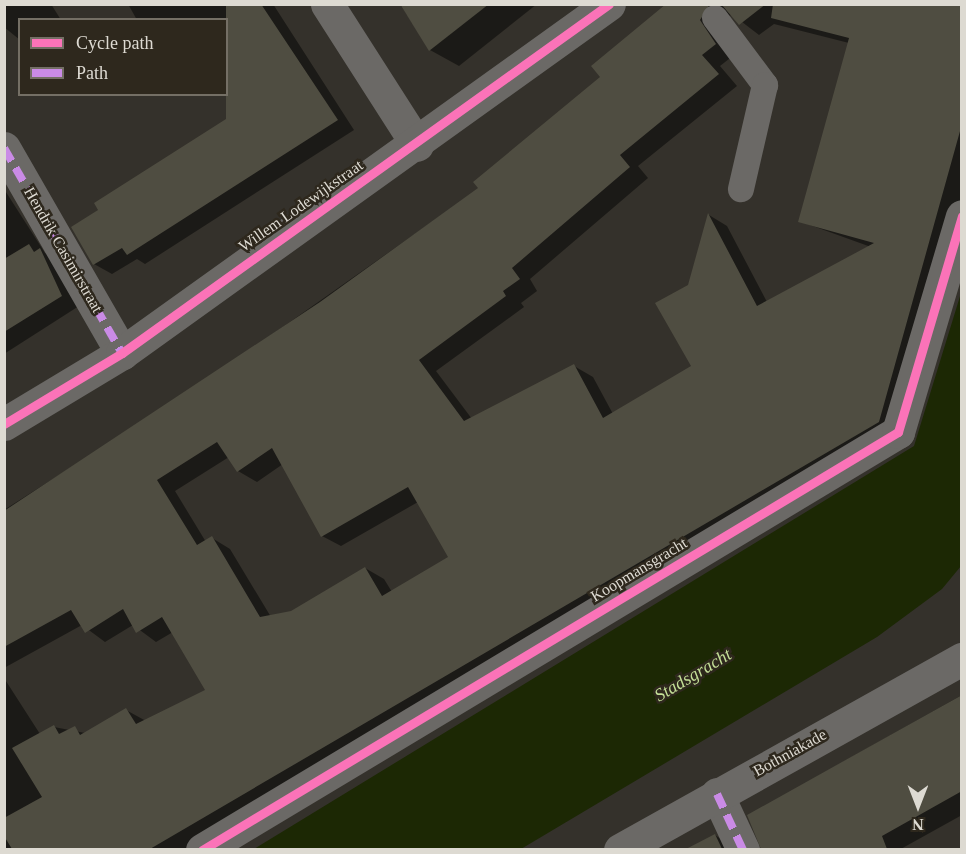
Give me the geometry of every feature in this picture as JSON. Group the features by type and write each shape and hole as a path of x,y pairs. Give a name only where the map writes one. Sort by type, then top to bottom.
{"street":[{"path":"327,4 417,144"},
{"name":"Willem Lodewijkstraat","path":"4,424 122,353 417,144 609,4"},
{"name":"Hendrik Casimirstraat","path":"4,147 122,353"},
{"name":"Koopmansgracht","path":"202,849 898,432 962,216"},
{"name":"Bothniakade","path":"620,849 962,659"},
{"path":"717,794 742,849"}],"lane":[{"path":"715,18 765,85 741,189"}],"water":[{"name":"Stadsgracht","path":"961,293 961,566 942,589 877,637 521,849 254,849 914,446"}],"building":[{"path":"226,4 261,4 338,120 127,255 122,248 93,265 71,227 98,210 94,203 226,119 228,18 226,18"},
{"path":"400,4 489,4 429,51"},
{"path":"666,4 710,4 700,20 716,44 702,55 719,74 620,155 630,167 512,268 520,279 503,291 506,296 419,360 464,421 574,364 603,418 691,366 655,303 688,285 708,213 757,306 874,243 798,222 849,38 771,18 773,4 962,4 962,124 879,422 150,849 12,849 4,836 4,818 42,797 12,748 54,725 59,734 75,726 80,735 126,708 136,724 205,690 162,617 136,633 123,609 85,633 71,610 4,647 4,511 320,302 478,188 473,182 600,77 591,66","holes":["217,442 237,472 272,448 321,537 408,487 448,557 382,596 365,567 291,611 260,617 212,536 197,545 157,480"]},
{"path":"721,4 766,4 739,25"},
{"path":"29,244 34,252 40,248 62,296 4,332 4,259"},
{"path":"962,695 962,791 882,836 887,849 761,849 747,815"},
{"path":"715,834 722,849 686,849"}],"marked path":[{"path":"4,148 122,353"},
{"path":"717,794 743,850"}],"cycle path":[{"path":"4,424 122,353 609,4"},
{"path":"202,850 898,432 962,216"}]}
